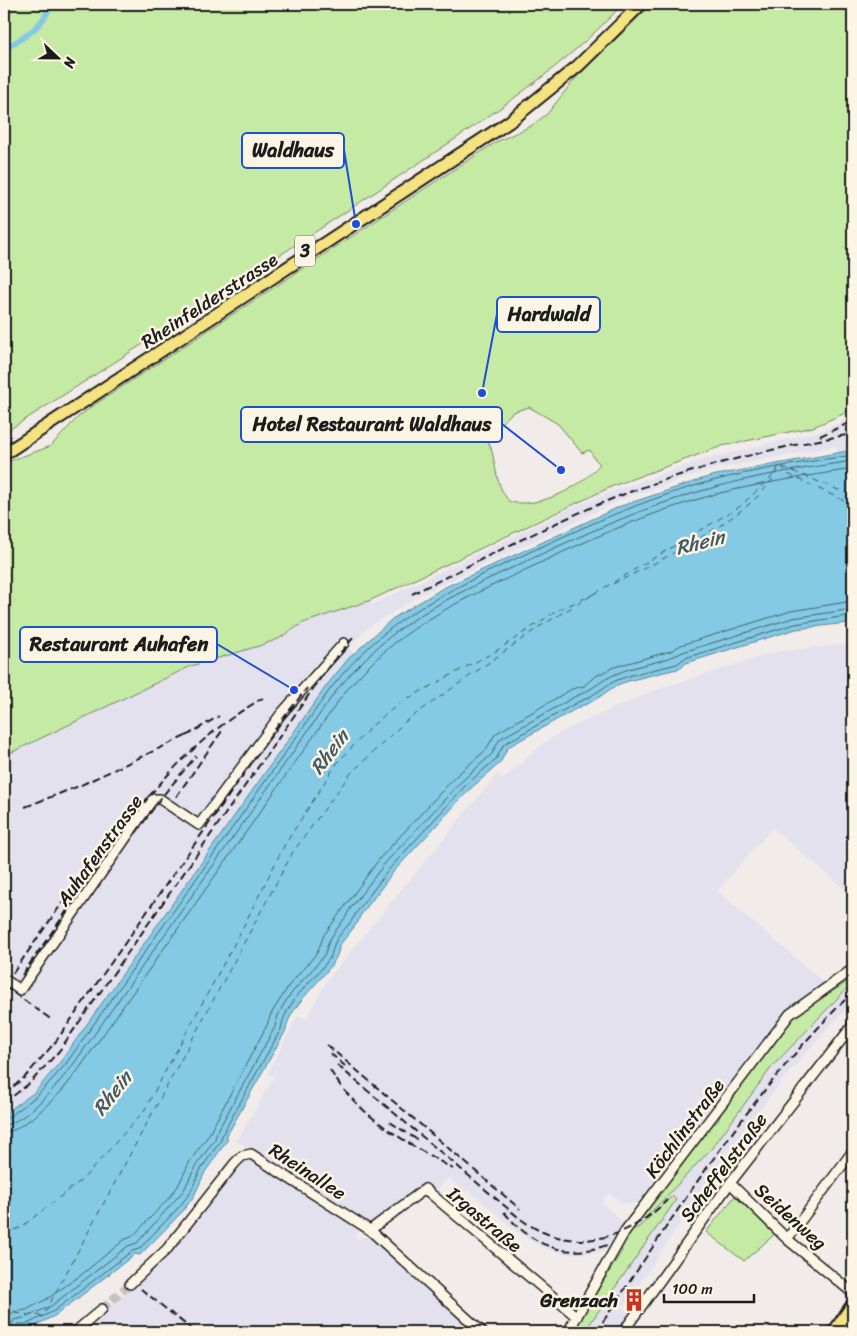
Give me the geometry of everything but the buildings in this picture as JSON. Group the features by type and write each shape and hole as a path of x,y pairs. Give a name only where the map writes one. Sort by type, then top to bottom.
{"main road":[{"name":"Rheinfelderstrasse","path":"4,447 48,421 505,119 578,60 635,4"},
{"name":"Rheinfelderstrasse","path":"4,454 509,122 578,66 641,4"},
{"path":"834,1332 853,1304"}],"street":[{"name":"Auhafenstrasse","path":"4,979 20,990 153,798 160,799 199,825 281,714 344,643"},
{"name":"Köchlinstraße","path":"568,1332 625,1231 790,1014 853,969"},
{"name":"Scheffelstraße","path":"622,1332 730,1183 853,1025"},
{"path":"788,1239 853,1151"},
{"name":"Rheinallee","path":"130,1284 167,1249 235,1162 246,1155 256,1156 370,1230 482,1332"},
{"name":"Seidenweg","path":"730,1183 788,1239 853,1292"},
{"name":"Irgastraße","path":"370,1230 426,1189 577,1317"},
{"path":"75,1332 102,1309"}],"shaded area":[{"path":"853,416 853,450 838,452 836,446 711,470 623,499 422,594 369,627 348,647 353,653 305,715 61,1061 35,1092 4,1114 4,756 191,666 259,646 278,638 303,623 371,600 371,605 571,508 618,489 702,460 824,430"},
{"path":"853,643 853,896 772,828 717,891 827,985 791,1006 638,1203 623,1204 609,1193 601,1202 624,1223 607,1249 593,1253 567,1254 539,1246 519,1233 468,1190 466,1192 448,1178 437,1191 427,1183 368,1226 237,1141 274,1077 268,1073 298,1015 306,1019 327,980 497,774 503,779 545,742 567,729 658,689 776,652"},
{"path":"853,982 853,1002 786,1076 736,1141 623,1308 631,1314 619,1332 572,1332 622,1251 621,1246 635,1223 645,1218 712,1148 771,1068"},
{"path":"247,1158 256,1161 358,1230 355,1236 359,1240 368,1234 475,1332 83,1332 171,1252"}],"green space":[{"path":"4,4 623,4 596,31 539,80 477,124 336,218 4,433"},
{"path":"652,4 853,4 853,407 843,414 813,427 722,446 613,486 371,600 303,623 278,639 259,646 191,666 4,756 4,463 51,446 78,417 91,407 496,142 531,126 547,114 574,80","holes":["529,407 558,424 582,453 590,450 600,464 582,481 559,494 534,502 510,502 500,487 490,445 486,437 513,412"]},
{"path":"852,979 853,982 771,1068 712,1148 645,1218 635,1223 712,1125 718,1121 722,1111 790,1021 801,1011"},
{"path":"672,1196 676,1200 584,1332 572,1332 622,1251 621,1246 631,1230 639,1227"},
{"path":"735,1196 775,1234 744,1261 706,1232"}],"water":[{"name":"Rhein","path":"853,450 853,619 847,623 796,629 686,663 681,668 622,683 592,702 581,706 508,747 500,763 470,789 394,871 360,916 358,922 339,946 332,965 304,997 289,1019 286,1030 226,1137 228,1139 205,1172 194,1196 183,1211 140,1255 135,1254 56,1315 25,1331 22,1328 18,1332 4,1332 4,1114 35,1092 61,1061 327,685 348,659 392,619 443,588 621,506 711,476"}],"waterway":[{"path":"4,49 32,31 48,12 51,4"}],"ferry route":[{"path":"4,1312 43,1316 293,852 351,773 406,721 539,627 739,507 769,480 780,465"},
{"path":"781,466 788,474 853,505"},
{"path":"783,467 853,496"},
{"path":"613,584 679,550 728,520 750,504 767,487 778,470"},
{"path":"4,1233 20,1228 83,1179 144,1111 238,937 284,846 337,763 374,724 401,702 496,651 558,610 594,594"}],"tunnel":[{"path":"102,1309 130,1284"}],"railway":[{"path":"820,436 853,421"},
{"path":"412,594 516,542 649,485 736,459 853,434"},
{"path":"4,1103 30,1083 59,1051 329,666 353,638"},
{"path":"54,1044 279,724 307,688"},
{"path":"114,844 145,802 180,762 219,727 263,698"},
{"path":"186,736 219,716"},
{"path":"176,797 224,728"},
{"path":"25,807 79,786 192,733"},
{"path":"136,833 160,799 196,756"},
{"path":"107,839 134,804"},
{"path":"13,973 98,852"},
{"path":"22,975 101,862"},
{"path":"4,986 52,1020"},
{"path":"596,1332 685,1199 748,1112 781,1070 853,992"},
{"path":"4,1094 25,1077 57,1040"},
{"path":"327,1045 520,1209"},
{"path":"330,1053 345,1066"},
{"path":"337,1065 518,1217 537,1229 556,1237 576,1240 596,1239 615,1234 633,1226 667,1200"},
{"path":"330,1070 341,1086 369,1115 401,1138 453,1169"},
{"path":"390,1122 419,1141"},
{"path":"504,1212 526,1233 550,1246 563,1250 577,1251 607,1245"},
{"path":"141,1289 195,1332"}],"place":[{"name":"Waldhaus","path":"356,224"},
{"name":"Hardwald","path":"482,393"},
{"name":"Hotel Restaurant Waldhaus","path":"561,470"},
{"name":"Restaurant Auhafen","path":"294,690"},
{"name":"Grenzach","path":"634,1300"}]}
